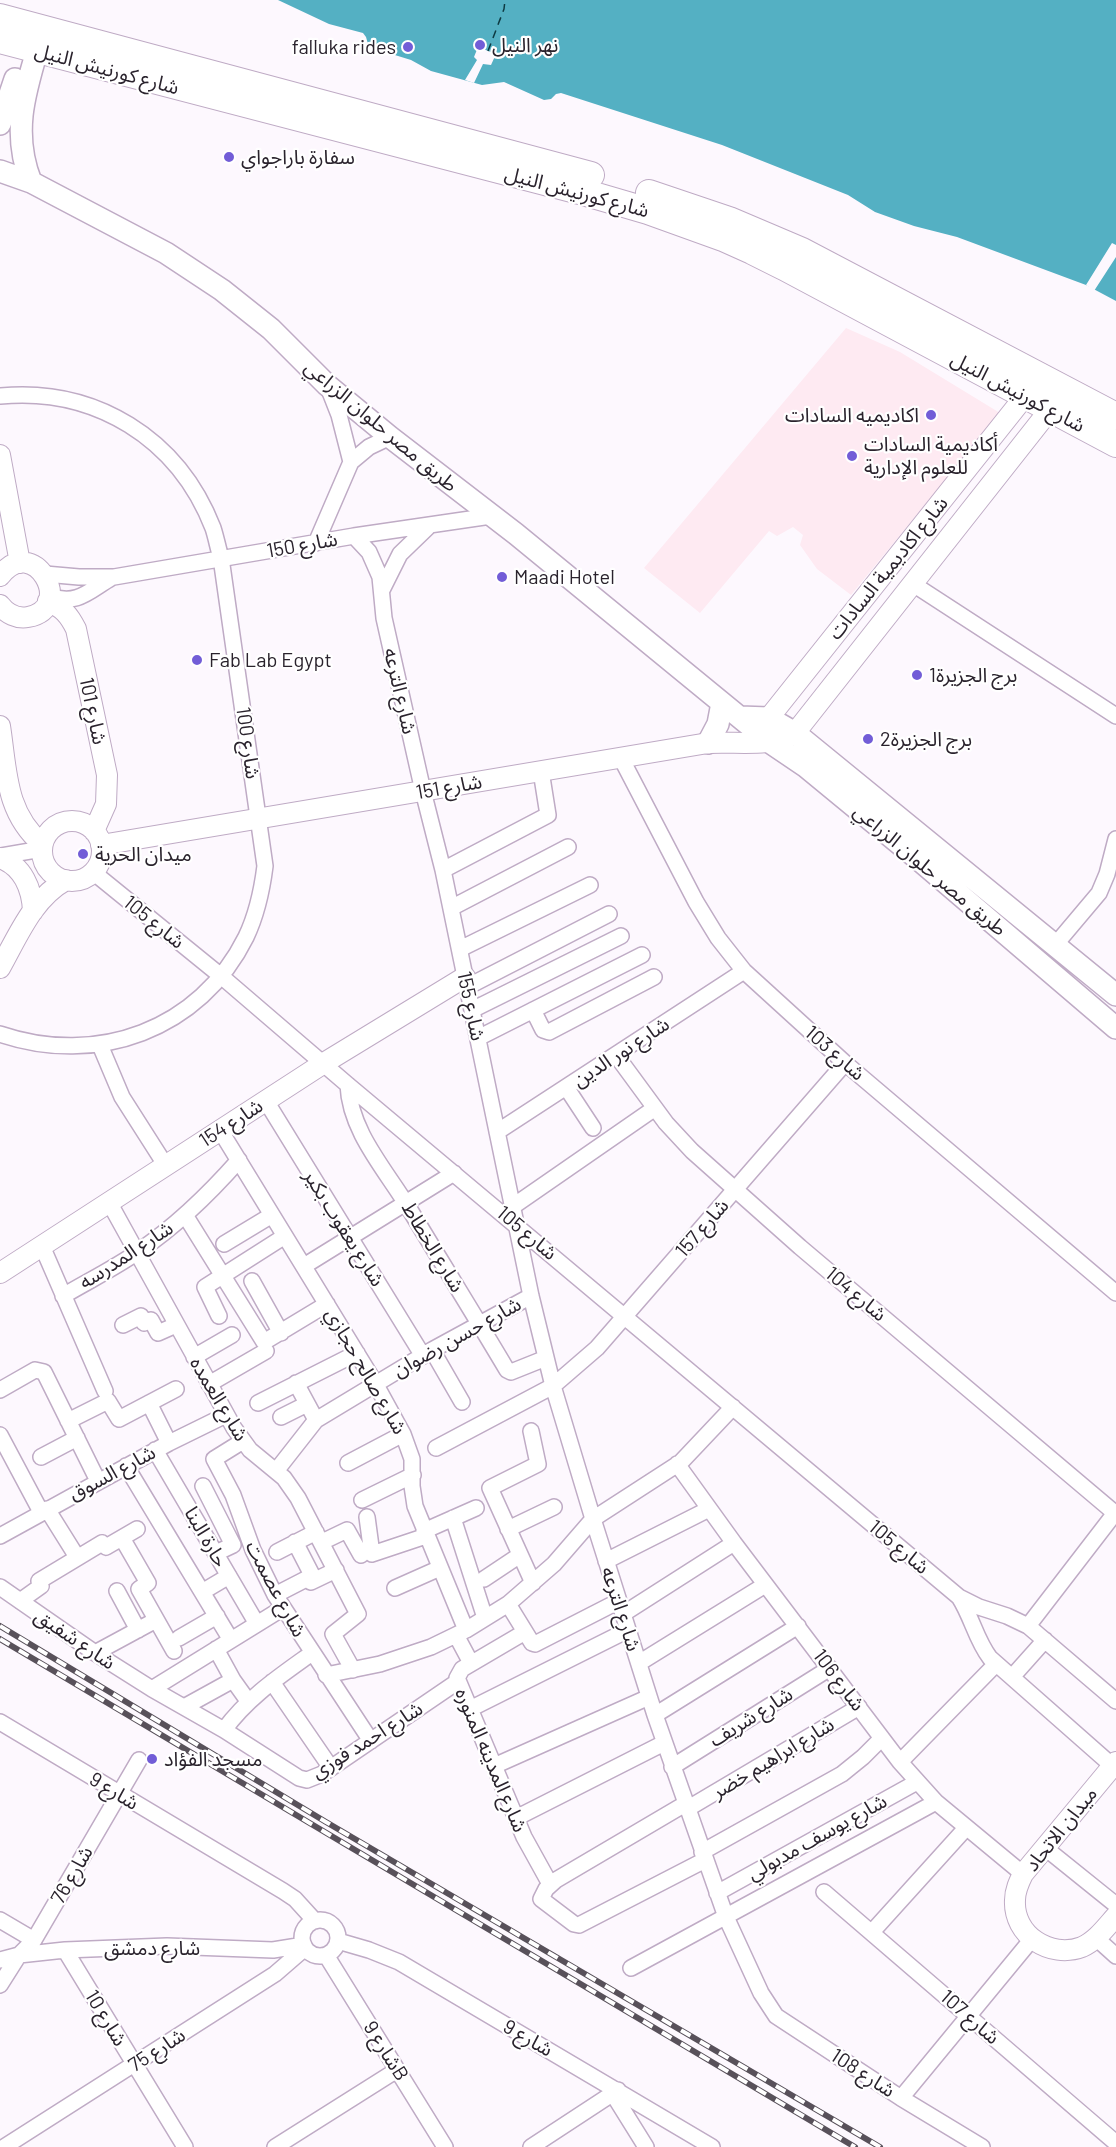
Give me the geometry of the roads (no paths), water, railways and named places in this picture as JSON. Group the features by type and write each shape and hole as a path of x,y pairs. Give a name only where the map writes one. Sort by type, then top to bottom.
{"highway":[{"name":"شارع كورنيش النيل","path":"0,17 27,38 583,192 648,211 723,238 1058,399 1116,444"},
{"name":"شارع كورنيش النيل","path":"1058,399 1116,416"}],"main road":[{"path":"27,38 17,98 21,150 31,182"},
{"path":"0,123 17,98"},
{"name":"طريق مصر حلوان الزراعي","path":"0,171 31,182 166,253 195,270 222,290 271,329 327,385 390,437 740,717 766,731 1114,1023"},
{"path":"708,743 718,724 723,703"},
{"name":"طريق مصر حلوان الزراعي","path":"766,731 795,733 1116,995"}],"street":[{"path":"327,385 341,423 351,462"},
{"name":"شارع اكاديمية السادات","path":"766,731 878,580 1033,386"},
{"name":"شارع 100","path":"0,396 20,394 52,396 82,403 111,414 138,430 162,450 183,474 200,500 213,528 221,558 265,866 262,890 247,935 235,956 205,993 167,1021 135,1036 100,1045 46,1046 19,1041 0,1034"},
{"name":"شارع اكاديمية السادات","path":"795,733 1058,399"},
{"path":"316,543 351,462 369,447 390,437"},
{"path":"0,455 20,563"},
{"name":"شارع 150","path":"45,574 114,577 354,536 491,516"},
{"name":"شارع الترعه","path":"382,590 400,554 430,525"},
{"name":"شارع الترعه","path":"354,536 369,552 376,564 382,590 384,618 423,791"},
{"path":"0,576 8,568 20,563 34,566 45,574 50,584 49,598 39,612 25,618 11,615 0,606"},
{"name":"شارع 150","path":"49,598 71,601 114,577"},
{"path":"878,580 907,591 1116,716"},
{"name":"شارع 101","path":"49,598 70,616 76,629 107,776 106,804 98,838"},
{"path":"0,726 13,805 23,824 42,847"},
{"name":"شارع 151","path":"98,838 259,818 621,758 766,731"},
{"name":"شارع 103","path":"621,758 696,902 718,938 744,971 845,1063 1116,1293"},
{"path":"443,870 548,815 541,771"},
{"name":"شارع 155","path":"423,791 443,870 515,1223"},
{"path":"69,821 78,821 98,838 100,860 93,872 81,879 66,880 53,875 44,863 42,847 45,836 52,828 69,821"},
{"path":"1056,944 1099,893 1107,874 1116,839"},
{"path":"0,857 42,847"},
{"path":"451,908 568,847"},
{"path":"0,857 12,864 26,880 33,911"},
{"name":"شارع 105","path":"93,872 221,976 959,1597 1028,1626 1116,1701"},
{"path":"0,968 44,896 66,880"},
{"path":"460,950 590,885"},
{"path":"466,982 609,914"},
{"path":"472,1010 621,936"},
{"path":"478,1038 642,955"},
{"name":"شارع نور الدين","path":"497,1132 744,971"},
{"path":"533,1010 543,1030 547,1032 654,977"},
{"name":"شارع 154","path":"0,1273 324,1063 466,982"},
{"path":"100,1045 122,1097 166,1166"},
{"name":"شارع 104","path":"616,1055 655,1108 692,1152 897,1329 1116,1513"},
{"name":"شارع 157","path":"436,1448 553,1386 597,1348 845,1063"},
{"name":"شارع الخطاط","path":"348,1085 355,1121 508,1371 546,1359"},
{"path":"566,1087 593,1128"},
{"name":"شارع يعقوب بكير","path":"266,1101 350,1237 462,1402"},
{"path":"512,1207 655,1108"},
{"name":"شارع صالح حجازي","path":"220,1130 357,1353 403,1434 412,1459 413,1496 440,1568 471,1664"},
{"name":"شارع المدرسه","path":"63,1296 137,1253 185,1215 239,1160"},
{"path":"304,1266 454,1173"},
{"name":"شارع العمده","path":"109,1202 226,1414 243,1441 259,1458 276,1471 298,1498 319,1537 359,1615 333,1634 353,1670"},
{"path":"185,1215 265,1346"},
{"path":"224,1244 272,1215"},
{"name":"شارع الترعه","path":"515,1223 553,1386 649,1697 717,1893 757,1985"},
{"path":"219,1316 204,1288 285,1236"},
{"path":"42,1246 105,1391"},
{"path":"252,1281 281,1333"},
{"name":"شارع حسن رضوان","path":"276,1471 316,1420 427,1353 531,1296"},
{"path":"209,1384 265,1346 266,1342 327,1304"},
{"path":"123,1325 141,1316 144,1323 151,1320 158,1333 176,1325"},
{"path":"194,1357 232,1335"},
{"path":"258,1402 357,1353"},
{"path":"0,1390 35,1370 41,1370 98,1481"},
{"path":"296,1383 316,1420"},
{"path":"68,1421 108,1401 119,1419 176,1389"},
{"name":"حارة البنا","path":"148,1403 162,1446 216,1553 257,1624"},
{"path":"282,1417 308,1404"},
{"path":"326,1675 406,1656 461,1633 508,1604 533,1583 574,1542 593,1519 677,1464 733,1407"},
{"name":"شارع السوق","path":"0,1536 162,1446 226,1414"},
{"path":"531,1431 538,1464 490,1488 533,1583"},
{"path":"348,1463 403,1434"},
{"path":"0,1435 44,1510 77,1557"},
{"path":"41,1457 77,1438"},
{"name":"شارع عصمت","path":"243,1441 214,1459 233,1495 253,1550 279,1601 371,1740"},
{"name":"شارع 106","path":"677,1464 734,1544 900,1762 936,1802 1023,1874"},
{"path":"126,1466 231,1640"},
{"path":"362,1500 413,1475"},
{"path":"203,1486 233,1545 216,1553"},
{"path":"508,1529 554,1507"},
{"path":"367,1516 372,1554 425,1533 476,1508"},
{"path":"606,1561 709,1509"},
{"path":"1028,1626 1116,1513"},
{"path":"453,1518 485,1618"},
{"path":"20,1601 41,1586 39,1581 77,1557 102,1543 106,1547 137,1529"},
{"path":"277,1552 295,1542 347,1530 362,1555"},
{"path":"122,1538 148,1582 139,1589 156,1620 176,1644 217,1616"},
{"path":"295,1542 311,1574"},
{"path":"508,1604 532,1643 537,1644 621,1608 734,1544"},
{"path":"484,1579 520,1555"},
{"path":"395,1588 440,1568"},
{"path":"152,1689 257,1624 279,1601 308,1578 311,1582 336,1570"},
{"path":"202,1592 229,1576"},
{"path":"639,1663 765,1585"},
{"name":"شارع شفيق","path":"0,1587 95,1653 152,1689"},
{"path":"117,1591 138,1630"},
{"name":"شارع 105","path":"959,1597 985,1651 996,1664 1115,1766"},
{"path":"95,1653 156,1620"},
{"path":"655,1715 798,1626"},
{"path":"470,1709 628,1630"},
{"name":"شارع المدينه المنوره","path":"525,1632 459,1672 457,1682 528,1846 550,1884"},
{"path":"1012,1677 1045,1640"},
{"path":"216,1649 248,1701"},
{"path":"224,1730 248,1701 312,1653"},
{"path":"900,1762 996,1664"},
{"name":"شارع شريف","path":"672,1767 830,1668"},
{"path":"184,1707 233,1680"},
{"path":"272,1682 331,1768"},
{"name":"شارع احمد فوزي","path":"152,1689 224,1730 299,1778 307,1780 331,1768 457,1682"},
{"path":"494,1766 649,1697"},
{"name":"شارع ابراهيم خضر","path":"550,1884 859,1707"},
{"name":"شارع 9","path":"0,1722 283,1891 295,1899 315,1921"},
{"path":"550,1884 541,1899 579,1925 704,1856 842,1774 882,1738"},
{"path":"516,1818 664,1743"},
{"name":"شارع 76","path":"0,1985 19,1955 34,1940 139,1760"},
{"name":"ميدان الاتحاد","path":"1032,1939 1022,1928 1016,1915 1014,1901 1023,1874 1115,1766"},
{"name":"شارع يوسف مدبولي","path":"717,1893 917,1782"},
{"path":"631,1968 936,1802"},
{"path":"872,1932 966,1828"},
{"path":"1044,1847 1116,1905"},
{"name":"شارع 107","path":"825,1892 1116,2143"},
{"path":"901,2098 1032,1939 1043,1946 1057,1950 1071,1950 1084,1946 1096,1938 1116,1916"},
{"path":"0,1920 34,1940"},
{"path":"322,1920 335,1927 338,1941 336,1947 326,1955 318,1956 311,1954 304,1947 302,1939 305,1928 315,1921 322,1920"},
{"path":"1096,1938 1116,1956"},
{"name":"شارع 9","path":"338,1941 399,1962 712,2147"},
{"name":"شارع دمشق","path":"0,1960 19,1955 65,1950 167,1946 273,1950 304,1947"},
{"name":"شارع 75","path":"4,2147 275,1974 304,1947"},
{"name":"شارع 10","path":"65,1950 185,2147"},
{"name":"شارع 9B","path":"326,1955 445,2147"},
{"name":"شارع 108","path":"757,1985 770,2009 783,2022 982,2147"},
{"path":"275,2147 398,2070"},
{"path":"531,2147 616,2092 646,2147"}],"water":[{"path":"278,0 1116,0 1116,301 1086,285 957,237 914,226 875,212 848,195 722,145 561,93 544,100 504,82 482,85 431,71 411,60 368,44 363,33 329,24"}],"railway":[{"path":"0,1626 326,1822 880,2147"},
{"path":"0,1639 855,2147"}],"place":[{"name":"نهر النيل","path":"480,45"},
{"name":"falluka rides","path":"408,47"},
{"name":"سفارة باراجواي","path":"229,157"},
{"name":"اكاديميه السادات","path":"931,415"},
{"name":"أكاديمية السادات للعلوم الإدارية","path":"852,456"},
{"name":"Maadi Hotel","path":"502,577"},
{"name":"Fab Lab Egypt","path":"197,660"},
{"name":"برج الجزيرة1","path":"917,675"},
{"name":"برج الجزيرة2","path":"868,739"},
{"name":"ميدان الحرية","path":"83,854"},
{"name":"مسجد الفؤاد","path":"152,1759"}]}
